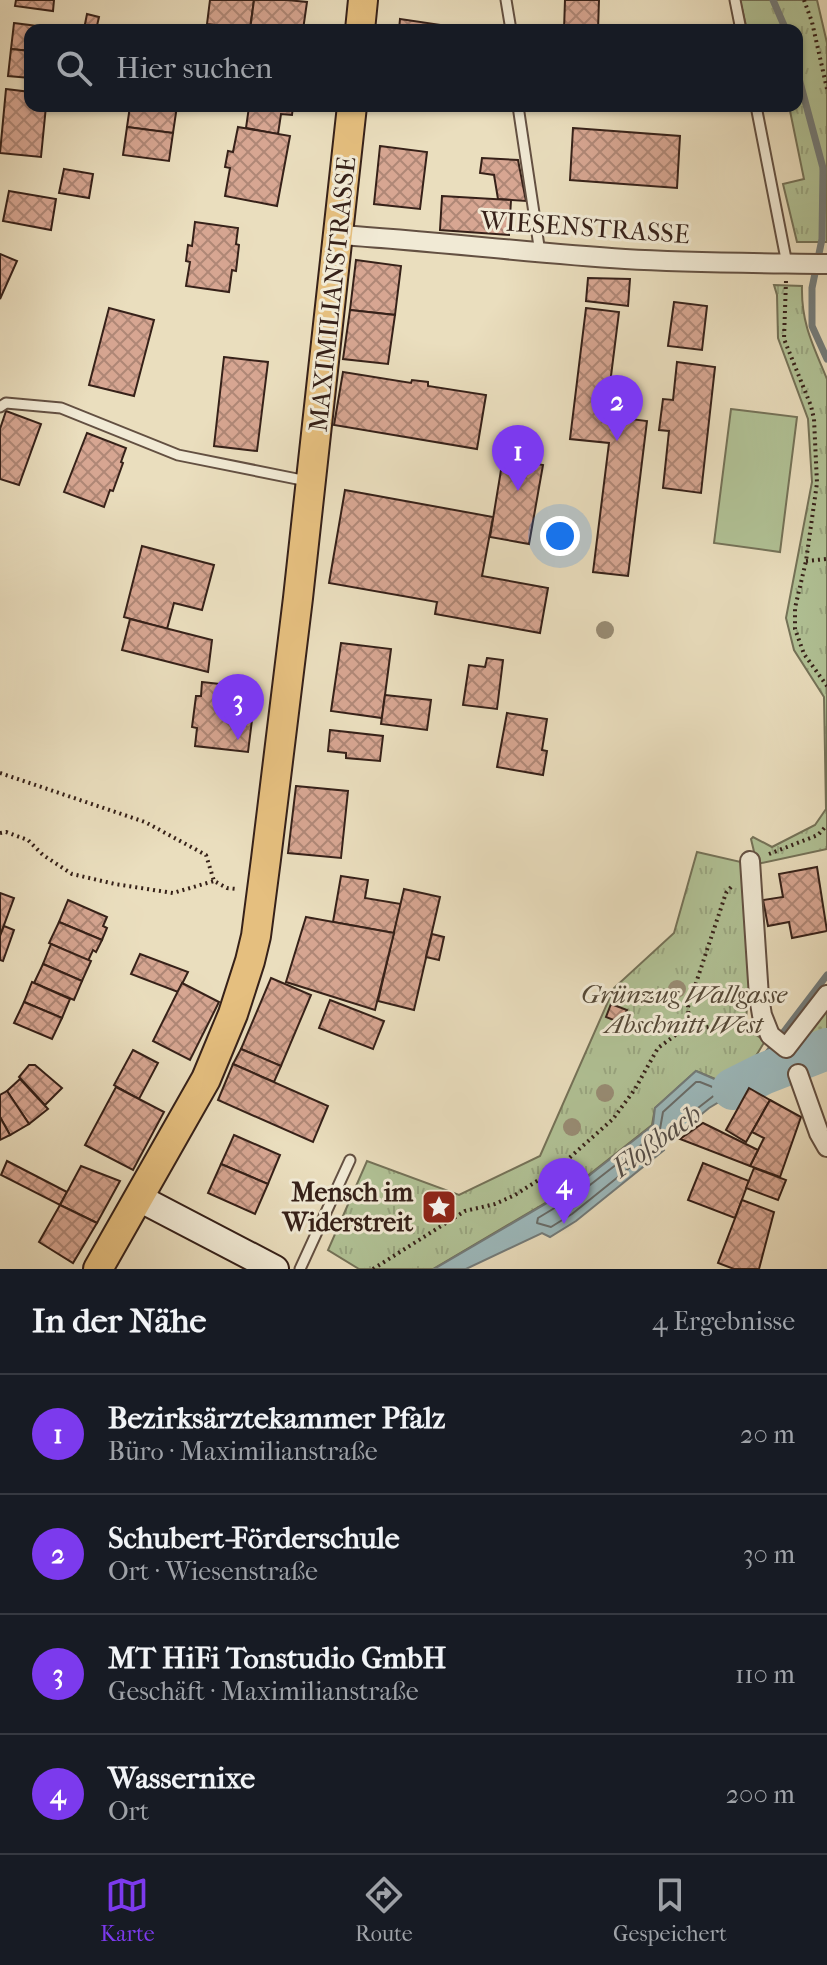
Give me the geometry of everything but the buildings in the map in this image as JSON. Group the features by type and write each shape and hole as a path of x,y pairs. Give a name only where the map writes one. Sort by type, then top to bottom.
{"main road":[{"path":"361,24 363,0"},
{"name":"MAXIMILIANSTRASSE","path":"98,1269 206,1079 233,1014 250,961 262,893 312,482 351,112"},
{"path":"139,1198 275,1269"}],"street":[{"name":"WIESENSTRASSE","path":"339,235 629,259 826,264"},
{"path":"750,861 762,1015 786,1053 827,1147"},
{"path":"786,1053 827,995"}],"lane":[{"path":"506,0 510,24"},
{"path":"735,0 740,24"},
{"path":"519,112 540,253"},
{"path":"758,112 796,263"},
{"path":"0,407 6,403 61,408 178,455 312,482"},
{"path":"300,1269 350,1160"}],"path":[{"path":"804,0 827,89"},
{"path":"796,263 784,339 814,419 817,483 806,561 795,608 795,629 804,654 827,686"},
{"path":"806,561 827,559"},
{"path":"0,773 145,822 206,855 214,881 227,888 262,893"},
{"path":"689,1025 688,1007 726,893 750,861 818,835 827,825"},
{"path":"0,833 6,832 28,840 43,855 72,874 115,884 173,893 214,881"},
{"path":"373,1269 465,1211 495,1204 515,1195 559,1167 613,1119 635,1089 658,1048 689,1025 703,1028 762,1015"}],"green space":[{"path":"740,0 817,0 827,43 827,242 797,242 783,184 804,179 790,112 803,112 803,24 746,24"},
{"path":"774,285 802,286 806,323 827,379 827,849 757,864 753,837 772,847 815,825 826,809 824,697 794,650 786,618 812,482 808,419 778,338"},
{"path":"731,409 797,417 780,552 714,543"},
{"name":"Grünzug Wallgasse Abschnitt West","path":"697,852 741,862 747,877 751,973 745,1027 765,1041 748,1069 720,1081 696,1071 655,1108 652,1125 576,1185 433,1269 359,1269 328,1250 367,1161 459,1195 540,1156 614,988 674,933"},
{"path":"827,1003 827,1039 805,1047 801,1038"}],"water":[{"path":"781,1057 787,1071 734,1093 709,1108 663,1146 664,1150 576,1221 550,1237 542,1233 466,1269 434,1269 576,1186 653,1125 655,1108 696,1071 721,1082"}],"waterway":[{"name":"Floßbach","path":"773,0 783,24"},
{"name":"Floßbach","path":"803,93 823,168 822,239 812,288 812,326 827,359"},
{"name":"Floßbach","path":"763,1072 767,1054 827,975"},
{"path":"733,1089 827,1049"}],"place":[{"name":"Schubert-Förderschule","path":"617,441"},
{"name":"Bezirksärztekammer Pfalz","path":"518,491"},
{"name":"MT HiFi Tonstudio GmbH","path":"238,740"},
{"name":"Mensch im Widerstreit","path":"439,1207"},
{"name":"Wassernixe","path":"564,1224"}]}
